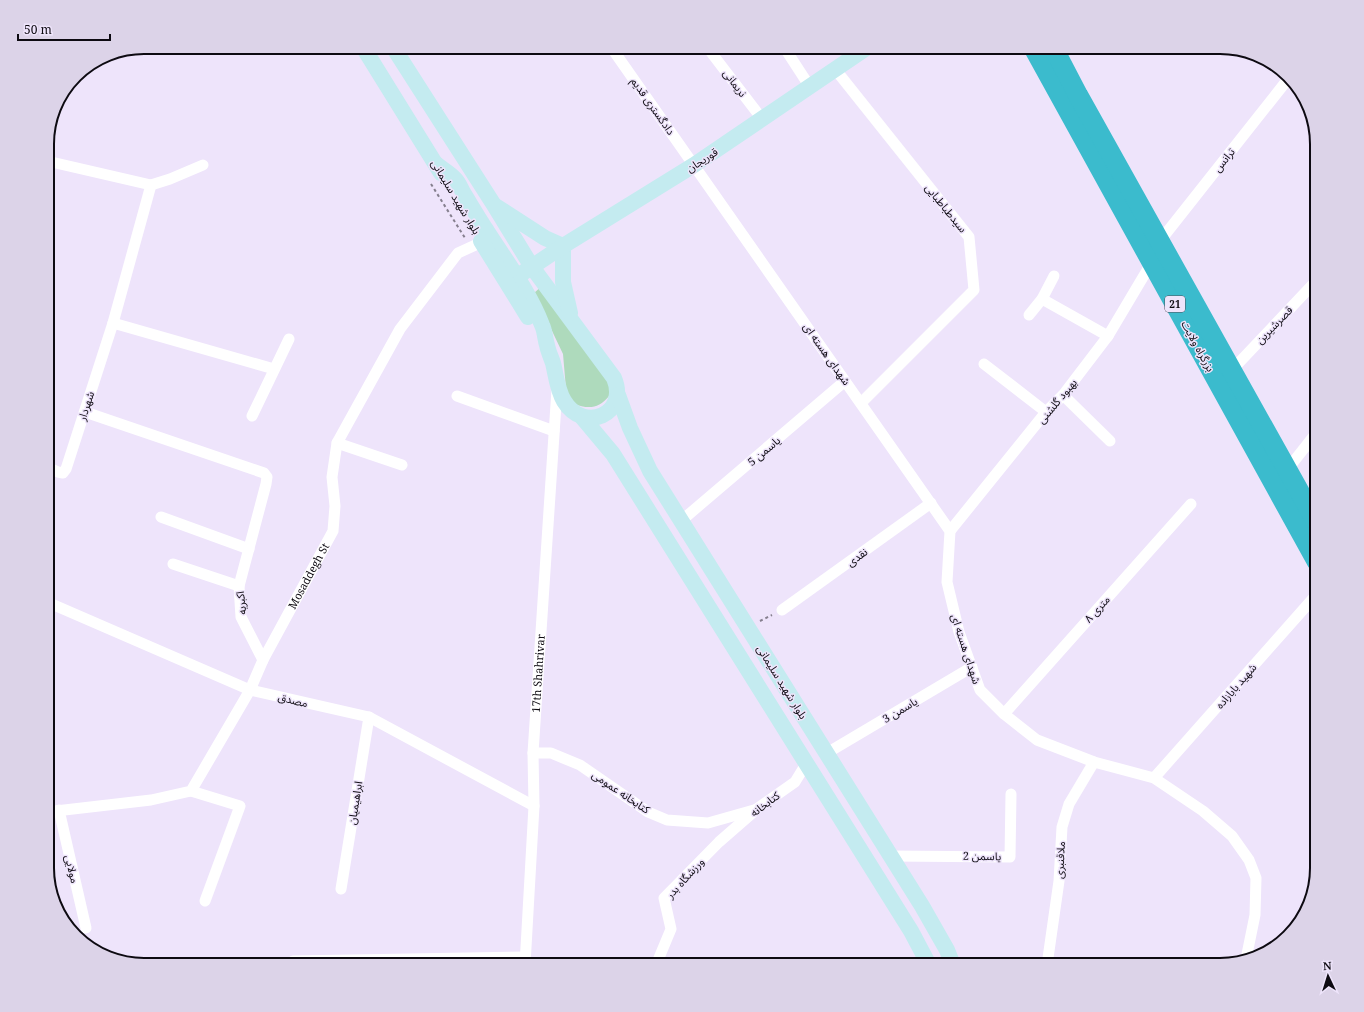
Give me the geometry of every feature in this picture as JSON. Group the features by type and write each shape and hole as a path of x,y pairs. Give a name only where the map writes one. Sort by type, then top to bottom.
{"highway":[{"name":"بزرگراه ولایت","path":"1037,54 1310,549"},
{"name":"بزرگراه ولایت","path":"1057,54 1078,95 1310,511"}],"main road":[{"name":"بلوار شهید سلیمانی","path":"367,54 470,218 482,242 547,348 553,362 557,383 563,400 573,413 582,417 613,454 911,930 925,958"},
{"path":"398,54 532,267"},
{"name":"قوریجان","path":"517,276 694,165 858,54"},
{"path":"436,164 455,179 517,276 543,326 547,348"},
{"path":"494,205 545,238 563,246 563,282 572,320"},
{"name":"بلوار شهید سلیمانی","path":"532,267 614,378 618,386 618,395 630,428 650,471 922,906 950,958"},
{"path":"582,417 591,419 600,417 609,412 615,404 618,395"}],"street":[{"name":"دادگستری قدیم","path":"617,54 694,165"},
{"name":"نریمانی","path":"712,54 762,119"},
{"path":"789,54 810,87"},
{"name":"سیدطباطبایی","path":"836,69 969,237 974,290 861,403"},
{"name":"ترانس","path":"1160,241 1286,82"},
{"path":"54,163 151,185 170,179 203,165"},
{"name":"شهدای هسته ای","path":"694,165 950,531 947,582 959,632 980,690 1004,714 1037,740 1094,762 1154,778 1203,811 1232,836 1249,860 1256,878 1255,915 1247,954"},
{"name":"شهردار","path":"54,470 63,473 66,469 113,323 151,185"},
{"name":"Mosaddegh St","path":"191,791 250,690 262,660 333,531 335,506 332,477 337,443 400,329 458,253 482,242"},
{"name":"بهبود گلشنی","path":"950,531 1046,412 1063,395 1108,336 1152,262"},
{"path":"1029,315 1042,299 1054,276"},
{"name":"قصرشیرین","path":"1232,370 1310,287"},
{"path":"1042,299 1108,336"},
{"path":"113,323 274,369"},
{"path":"252,416 289,339"},
{"path":"984,364 1046,412"},
{"name":"یاسمن 5","path":"681,521 845,380"},
{"name":"17th Shahrivar","path":"525,958 534,806 533,753 557,383"},
{"path":"1063,395 1110,441"},
{"path":"457,396 554,432"},
{"path":"85,412 264,473 267,477 266,484 239,586"},
{"path":"1287,470 1310,441"},
{"path":"337,443 402,465"},
{"name":"نقدی","path":"782,610 931,503"},
{"name":"۸ متری","path":"1004,714 1191,504"},
{"path":"161,517 249,549"},
{"name":"اکبریه","path":"173,564 239,586 241,617 262,660"},
{"name":"شهید بابازاده","path":"1154,778 1310,602"},
{"name":"مصدق","path":"54,605 250,690 369,717 534,806"},
{"name":"یاسمن 3","path":"827,753 972,667"},
{"name":"ابراهیمیان","path":"341,888 369,717"},
{"name":"کتابخانه عمومی","path":"533,753 551,753 580,765 648,812 668,820 708,823 758,808"},
{"name":"ملاقنبری","path":"1048,958 1059,881 1062,827 1069,804 1094,762"},
{"name":"کتابخانه","path":"719,842 758,808 795,782 806,764"},
{"path":"54,811 151,800 191,791 240,806 205,901"},
{"name":"یاسمن 2","path":"891,856 1010,857 1011,794"},
{"name":"مولایی","path":"59,810 86,928"},
{"name":"ورزشگاه بدر","path":"659,958 671,929 664,898 719,842"}],"path":[{"path":"748,627 782,610"}],"green space":[{"path":"542,286 610,379 609,396 597,406 584,407 574,404 566,389 563,354 534,293"}]}
